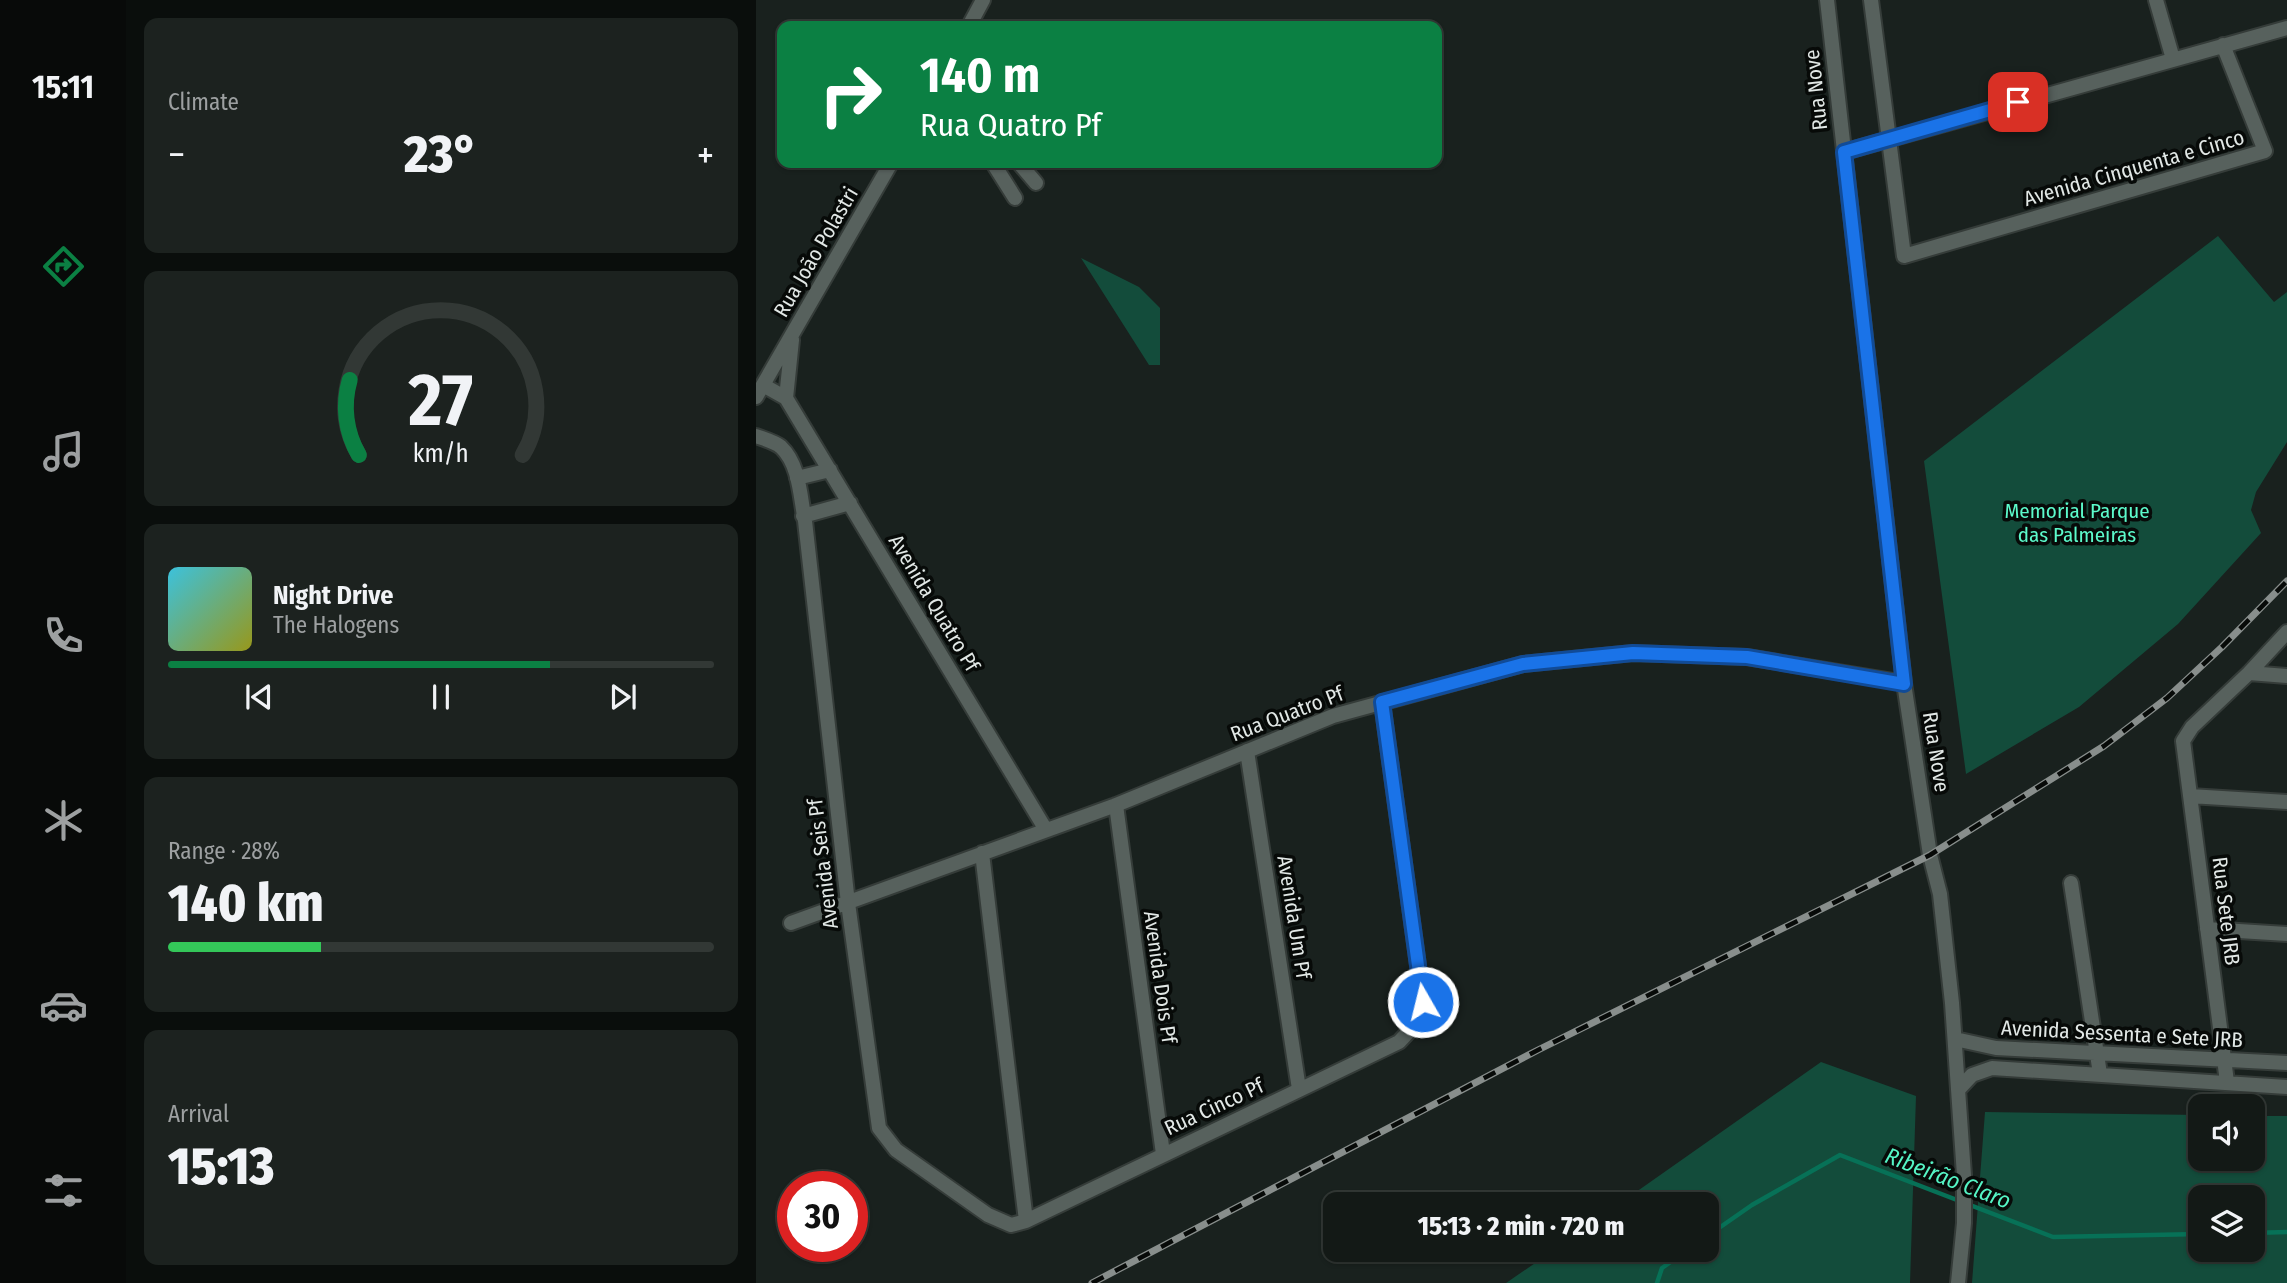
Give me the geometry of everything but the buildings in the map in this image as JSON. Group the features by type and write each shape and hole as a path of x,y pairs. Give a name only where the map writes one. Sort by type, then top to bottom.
{"street":[{"path":"972,21 983,0"},
{"name":"Rua Nove","path":"1827,0 1904,684 1930,855 1940,894 1955,1039 1964,1175 1964,1223 1958,1283"},
{"path":"1871,0 1889,138"},
{"path":"2155,0 2173,59"},
{"path":"1844,152 2287,28"},
{"name":"Avenida Cinquenta e Cinco","path":"1889,138 1904,256 2265,151 2223,45"},
{"name":"Rua João Polastri","path":"760,391 888,168"},
{"path":"996,168 1015,198"},
{"path":"1023,168 1036,183"},
{"path":"786,398 792,336"},
{"name":"Avenida Quatro Pf","path":"760,391 786,398 1046,831"},
{"name":"Avenida Seis Pf","path":"756,436 780,446 790,459 797,478 848,903 879,1128 895,1150 988,1215 1011,1225 1026,1222"},
{"path":"797,478 830,470"},
{"path":"803,516 850,503"},
{"path":"2249,673 2284,642"},
{"name":"Rua Quatro Pf","path":"791,923 1116,805 1333,716 1523,664 1633,653 1747,657 1904,684"},
{"path":"2249,673 2287,676"},
{"name":"Rua Sete JRB","path":"2227,1083 2183,746 2185,736 2192,727 2249,673"},
{"name":"Rua Cinco Pf","path":"1026,1222 1399,1042 1416,1024 1423,1002 1382,702"},
{"name":"Avenida Um Pf","path":"1247,751 1299,1089"},
{"path":"2190,796 2287,802"},
{"name":"Avenida Dois Pf","path":"1116,805 1163,1154"},
{"path":"982,853 1026,1222"},
{"path":"2071,883 2099,1074"},
{"path":"2207,929 2287,934"},
{"name":"Avenida Sessenta e Sete JRB","path":"1955,1039 1996,1048 2287,1063"},
{"path":"1958,1090 1972,1075 1992,1068 2287,1087"}],"green space":[{"name":"Memorial Parque das Palmeiras","path":"2218,236 2274,302 2287,292 2287,442 2256,492 2251,510 2261,533 2178,624 2079,707 1966,774 1924,461"},
{"path":"1081,258 1139,287 1160,308 1160,365 1149,365"},
{"path":"1821,1062 1916,1096 1910,1283 1506,1283 1537,1262 1719,1262 1719,1192 1636,1192"},
{"path":"1985,1112 2188,1115 2188,1171 2265,1171 2265,1116 2287,1116 2287,1283 1972,1283"}],"waterway":[{"name":"Ribeirão Claro","path":"1719,1228 1752,1205 1840,1155 2053,1237 2188,1234"},
{"name":"Ribeirão Claro","path":"2265,1233 2287,1232"},
{"name":"Ribeirão Claro","path":"1657,1283 1662,1268 1671,1262"}],"railway":[{"path":"1092,1283 1538,1050 1930,855 2104,746 2167,698 2287,581"}],"route":[{"path":"1423,1002 1382,702 1523,664 1633,653 1747,657 1904,684 1844,152 2018,102"}]}
